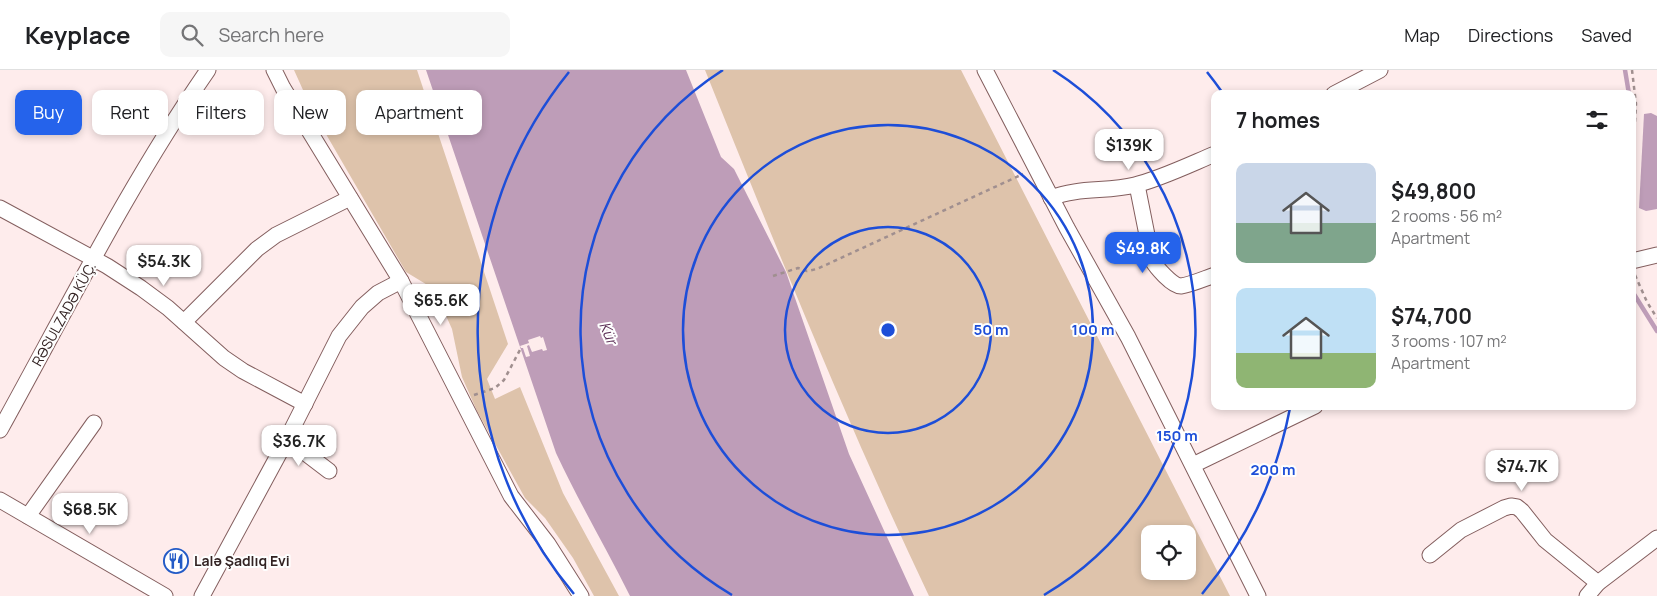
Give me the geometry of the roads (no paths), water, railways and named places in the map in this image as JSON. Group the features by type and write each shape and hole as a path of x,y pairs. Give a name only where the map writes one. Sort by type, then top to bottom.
{"street":[{"name":"RƏSULZADƏ KÜÇ.","path":"0,430 165,134 208,70"},
{"path":"274,70 283,88 401,281 512,496 548,544 581,596"},
{"path":"985,70 1051,198 1128,337 1258,596"},
{"path":"1342,90 1380,70"},
{"path":"1051,198 1072,192 1114,189 1137,185 1211,156"},
{"path":"1137,185 1152,260 1156,266 1174,285 1181,286 1211,275"},
{"path":"184,322 257,249 276,235 350,198"},
{"path":"0,208 141,288 184,322 224,358 243,371 305,404"},
{"path":"1636,266 1657,255"},
{"path":"202,596 287,439 339,336 349,322 378,293 401,281"},
{"path":"1192,465 1307,410"},
{"path":"28,516 94,423"},
{"path":"287,439 329,471"},
{"path":"0,500 165,596"},
{"path":"1430,555 1461,530 1504,508 1512,506 1522,511 1545,540 1598,582"},
{"path":"1587,596 1598,582 1657,538"}],"water":[{"name":"Kür","path":"426,70 686,70 721,157 734,169 786,272 849,454 914,596 630,596 556,453 448,135 482,135 482,90 433,90"},
{"path":"1651,113 1657,116 1657,209 1646,211 1639,208 1644,114"}],"waterway":[{"path":"1625,70 1628,90"},
{"path":"1636,297 1657,331"}],"place":[{"name":"Lalə Şadlıq Evi","path":"176,561"}]}
